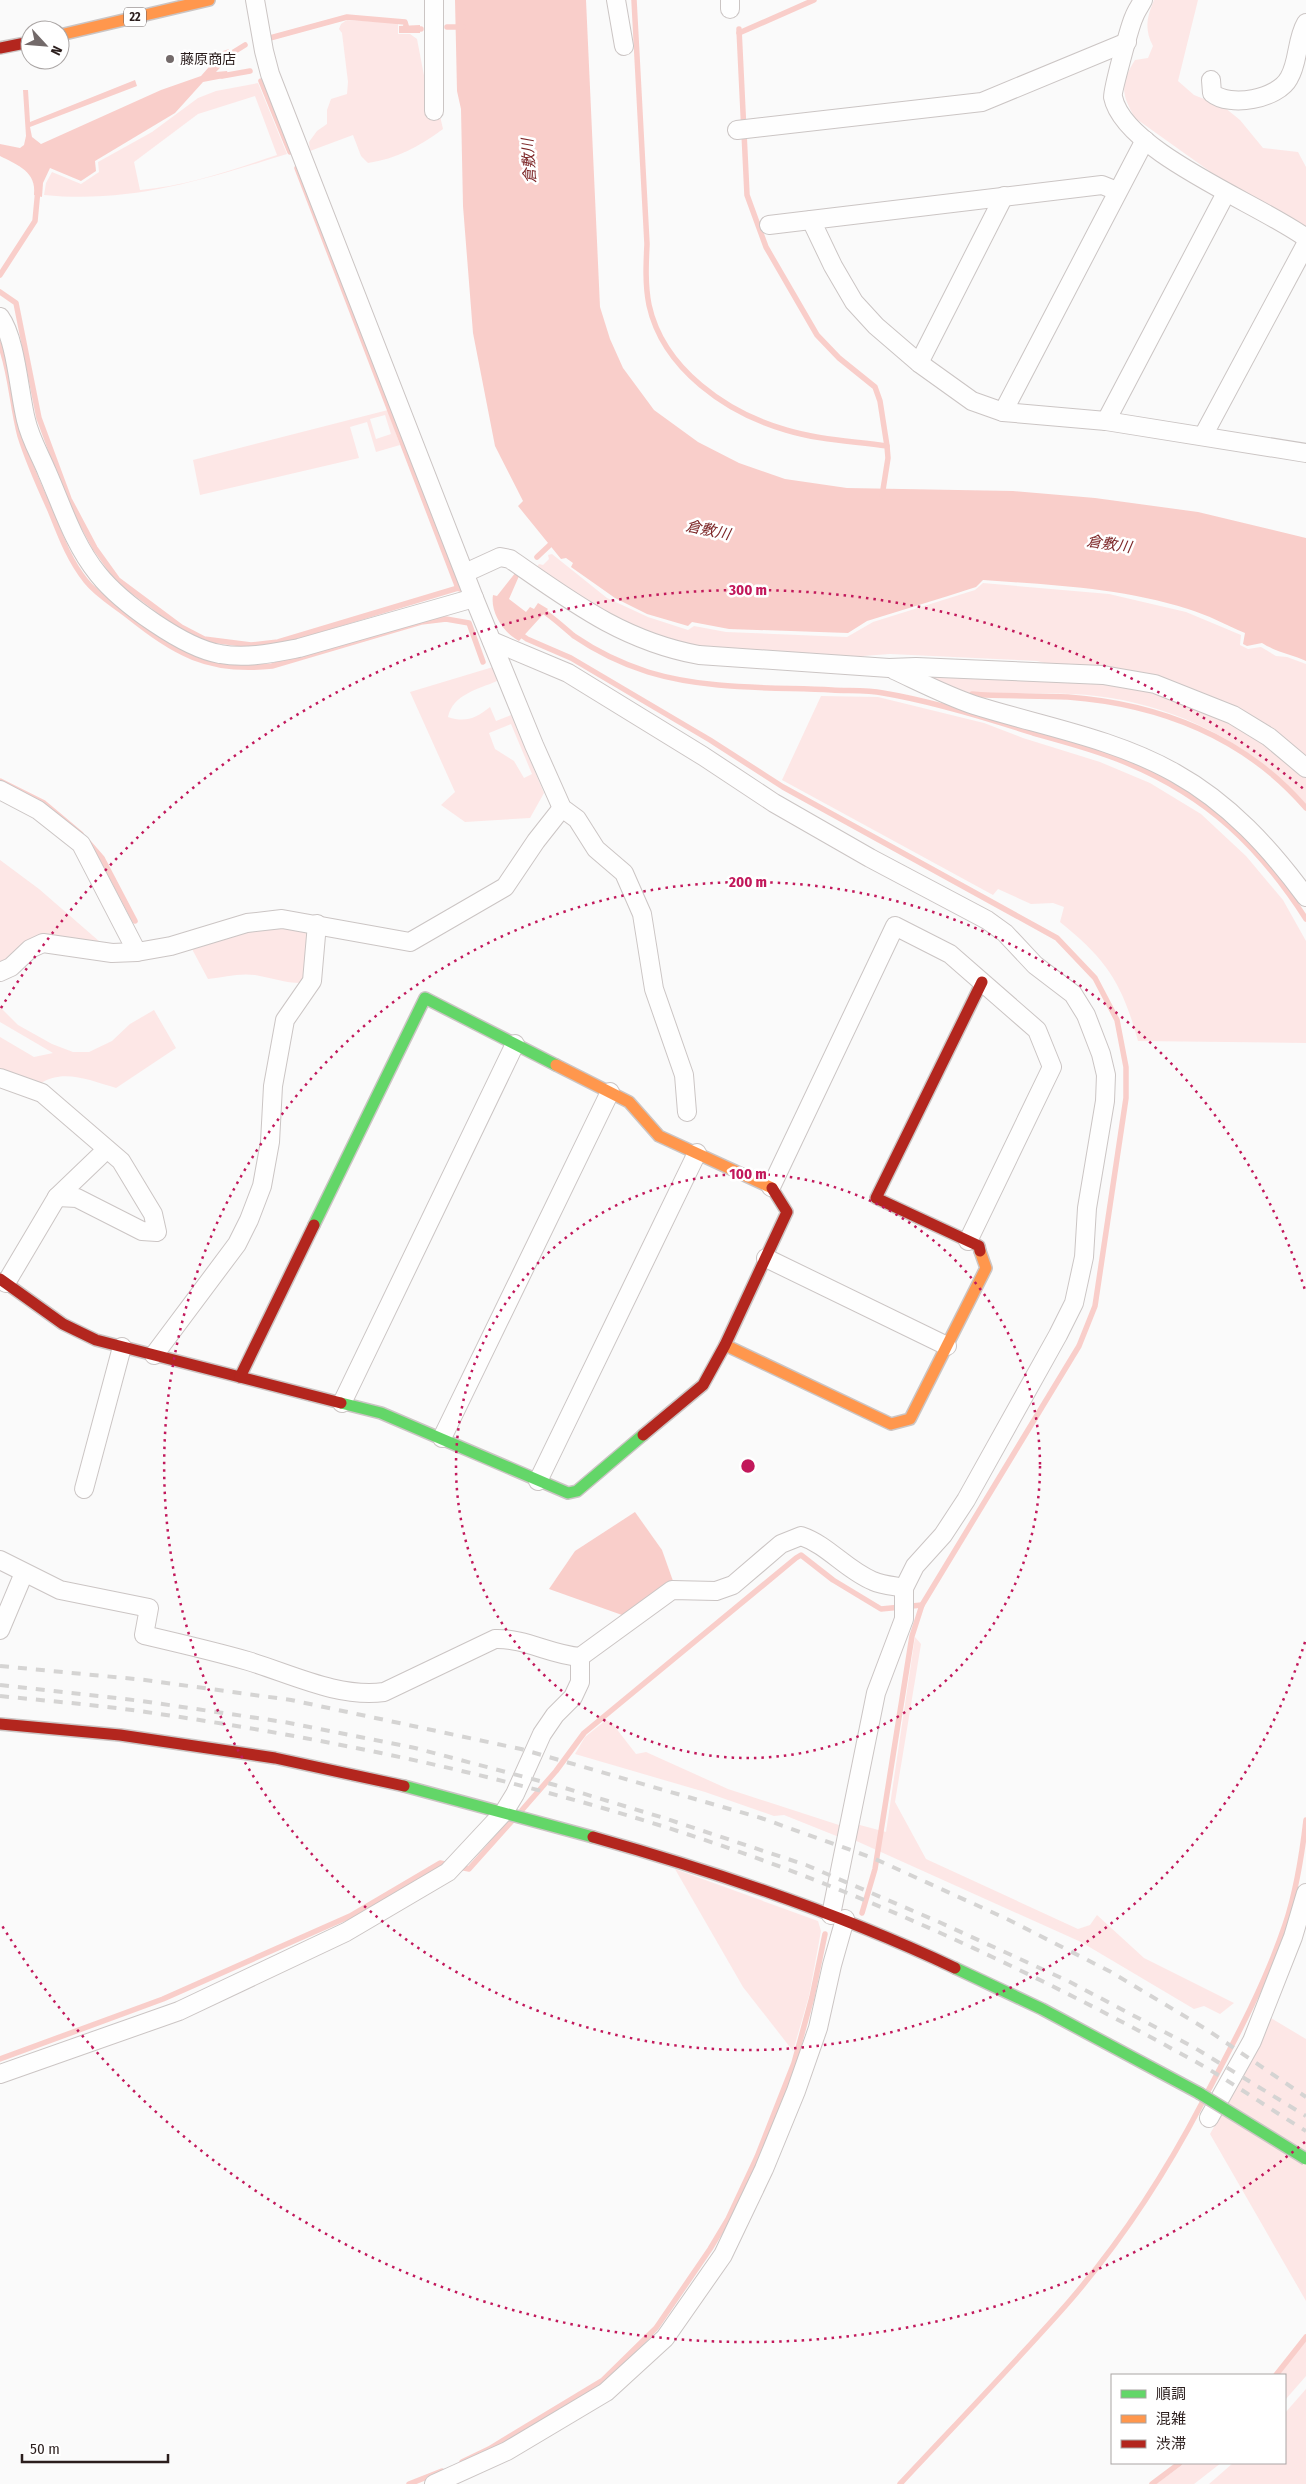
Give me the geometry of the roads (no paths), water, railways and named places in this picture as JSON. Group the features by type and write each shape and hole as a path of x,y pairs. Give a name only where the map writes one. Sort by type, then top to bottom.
{"street":[{"name":"22","path":"70,33 209,0"},
{"path":"255,0 270,74 464,573 562,808 577,819 596,848 624,874 642,914 654,989 684,1075 686,1112"},
{"path":"434,0 434,111"},
{"path":"616,0 624,46"},
{"path":"1128,0 1133,18"},
{"path":"1143,0 1133,18 1112,95 1118,113 1145,140 1226,193 1286,224 1306,238"},
{"path":"1212,80 1212,93 1220,99 1233,101 1247,100 1281,88 1288,80 1293,69 1299,34 1306,23"},
{"path":"741,130 982,102 1128,42"},
{"path":"0,48 20,44"},
{"path":"1003,412 1145,140"},
{"path":"769,225 1102,185 1117,191"},
{"path":"1106,421 1226,193"},
{"path":"919,363 1004,196"},
{"path":"811,220 833,266 854,302 876,326 919,363 972,401 1003,412 1106,421 1305,451"},
{"path":"1203,436 1306,244"},
{"path":"0,317 8,333 26,422 79,545 106,584 174,635 196,648 220,654 244,656 272,654 474,598"},
{"path":"464,573 500,557 510,559 590,613 639,638 674,650 728,658 889,668 1104,675 1155,684 1233,715 1269,737 1306,768"},
{"path":"434,2484 507,2451 606,2392 665,2338 724,2255 764,2169 796,2091 818,2028 832,1965 838,1917 876,1693 904,1619 904,1600 915,1566 943,1535 966,1500 1031,1385 1074,1303 1084,1257 1087,1208 1105,1101 1106,1075 1094,1034 1073,994 1035,965 1004,933 987,920 774,803 703,756 568,673 492,641"},
{"path":"889,668 970,703 1104,743 1174,772 1210,795 1250,830 1280,862 1306,897"},
{"path":"0,790 38,810 81,844 137,952"},
{"path":"0,972 11,967 30,949 43,943 112,953 137,952 171,946 246,923 282,919 410,942 505,887 536,841 562,808"},
{"path":"154,1355 237,1244 249,1220 262,1186 270,1142 272,1086 285,1020 312,982 317,924"},
{"path":"771,1187 895,926 950,954 1037,1030 1052,1067 968,1241"},
{"path":"725,1345 891,1424 910,1419 986,1268 979,1246 876,1198 982,982"},
{"path":"106,1150 57,1197 3,1281 63,1324 96,1340 122,1347 381,1413 568,1493 577,1491 703,1385 725,1345 787,1212 771,1187 659,1136 629,1102 425,998 240,1377"},
{"path":"342,1403 515,1044"},
{"path":"0,1078 42,1093 121,1161 153,1214 156,1232 142,1231 77,1198 57,1197"},
{"path":"442,1438 610,1092"},
{"path":"538,1481 697,1153"},
{"path":"766,1258 947,1346"},
{"path":"84,1489 122,1347"},
{"path":"0,1560 60,1590 149,1608 144,1635 246,1660 324,1685 366,1694 384,1692 495,1639 510,1638 565,1656 580,1657 672,1590 716,1591 733,1585 781,1544 800,1536 816,1540 844,1564 904,1600"},
{"path":"0,1630 24,1573"},
{"path":"0,2074 179,2011 346,1932 448,1872 508,1812 542,1734 555,1715 574,1698 580,1682 580,1657"},
{"path":"0,1724 120,1736 275,1758 428,1791 679,1861 838,1917 1042,2009 1200,2093 1306,2159"},
{"path":"1209,2118 1252,2041 1293,1937 1306,1892"}],"water":[{"name":"倉敷川","path":"455,0 586,0 600,307 610,339 623,368 654,410 698,442 739,463 785,479 847,488 1013,491 1095,498 1198,512 1306,538 1306,661 1262,643 1247,646 1243,644 1245,633 1195,611 1138,596 1087,588 983,580 976,587 867,621 848,633 729,629 692,622 688,626 647,614 615,598 571,567 573,563 566,558 561,559 518,506 523,501 495,446 473,333 463,206 461,109 457,91"},
{"path":"420,25 420,33 399,33 399,26"},
{"path":"229,49 230,57 216,72 227,71 229,77 203,82 175,113 95,161 96,171 81,181 50,168 43,183 42,197 34,195 32,180 25,170 0,156 0,144 20,148 24,145 26,136 23,90 28,90 30,122 135,80 137,86 30,127 32,137 41,144 161,90 201,76 223,51"},
{"path":"516,572 519,576 509,599 526,612 530,607 534,609 538,603 548,609 519,641 508,633 499,622 493,602 493,595 497,596"},
{"path":"635,1512 662,1550 673,1581 622,1615 549,1589 575,1551"}],"waterway":[{"path":"634,0 647,244 647,290 649,305 656,328 668,349 683,368 720,400 742,412 764,422 798,433 887,446 888,458 882,496"},
{"path":"739,33 814,0"},
{"path":"270,38 347,17 405,22 407,29 421,29"},
{"path":"447,27 463,27"},
{"path":"739,29 747,195 766,247 817,335 839,358 875,387 880,401 887,446"},
{"path":"224,58 245,45"},
{"path":"222,76 250,71"},
{"path":"261,81 290,152"},
{"path":"297,168 458,588"},
{"path":"0,275 35,221 38,189"},
{"path":"0,292 16,303 39,418 69,499 95,548 118,580 181,627 204,639 251,645 278,642 458,588 460,589"},
{"path":"0,344 7,366 17,425 23,446 70,556 80,573 95,591 161,640 177,650 210,663 249,667 272,666 421,622 446,619 469,623 483,662"},
{"path":"537,557 554,541"},
{"path":"538,611 540,609 574,636 610,657 639,669 670,678 739,687 883,693 959,710 1116,758 1156,776 1183,791 1229,826 1270,869 1306,919"},
{"path":"517,632 527,639 571,658 710,740 783,787 1057,938 1095,978 1117,1020 1126,1067 1126,1098 1095,1306 1079,1346 922,1605 912,1636 875,1869 862,1913"},
{"path":"970,701 972,694 1068,697 1135,707 1168,716 1228,744 1256,762 1282,783 1306,808"},
{"path":"0,781 44,803 81,834"},
{"path":"89,843 102,858 135,921"},
{"path":"522,1810 556,1771 584,1733 801,1555 833,1580 881,1609 922,1605"},
{"path":"1207,2093 1249,2010 1285,1925 1295,1887 1306,1820"},
{"path":"0,2059 163,1999 350,1916 440,1863 469,1869 512,1821"},
{"path":"462,2462 489,2449 603,2380 656,2328 710,2249 728,2219 757,2157 794,2063 812,1997 825,1934"},
{"path":"900,2484 1026,2349 1086,2281 1123,2232 1157,2182 1202,2103"},
{"path":"1277,2374 1306,2337"},
{"path":"1152,2484 1179,2464"},
{"path":"409,2484 442,2471"}],"railway":[{"path":"0,1666 145,1680 291,1700 521,1749 761,1818 873,1858 1007,1919 1111,1972 1206,2029 1306,2097"},
{"path":"0,1685 142,1701 284,1722 415,1748 555,1785 664,1818 806,1865 939,1922 1068,1981 1195,2048 1306,2116"},
{"path":"0,1696 146,1712 230,1725 396,1756 561,1796 723,1846 802,1875 901,1915 1046,1983 1202,2066 1306,2131"}],"place":[{"name":"藤原商店","path":"170,59"}]}
